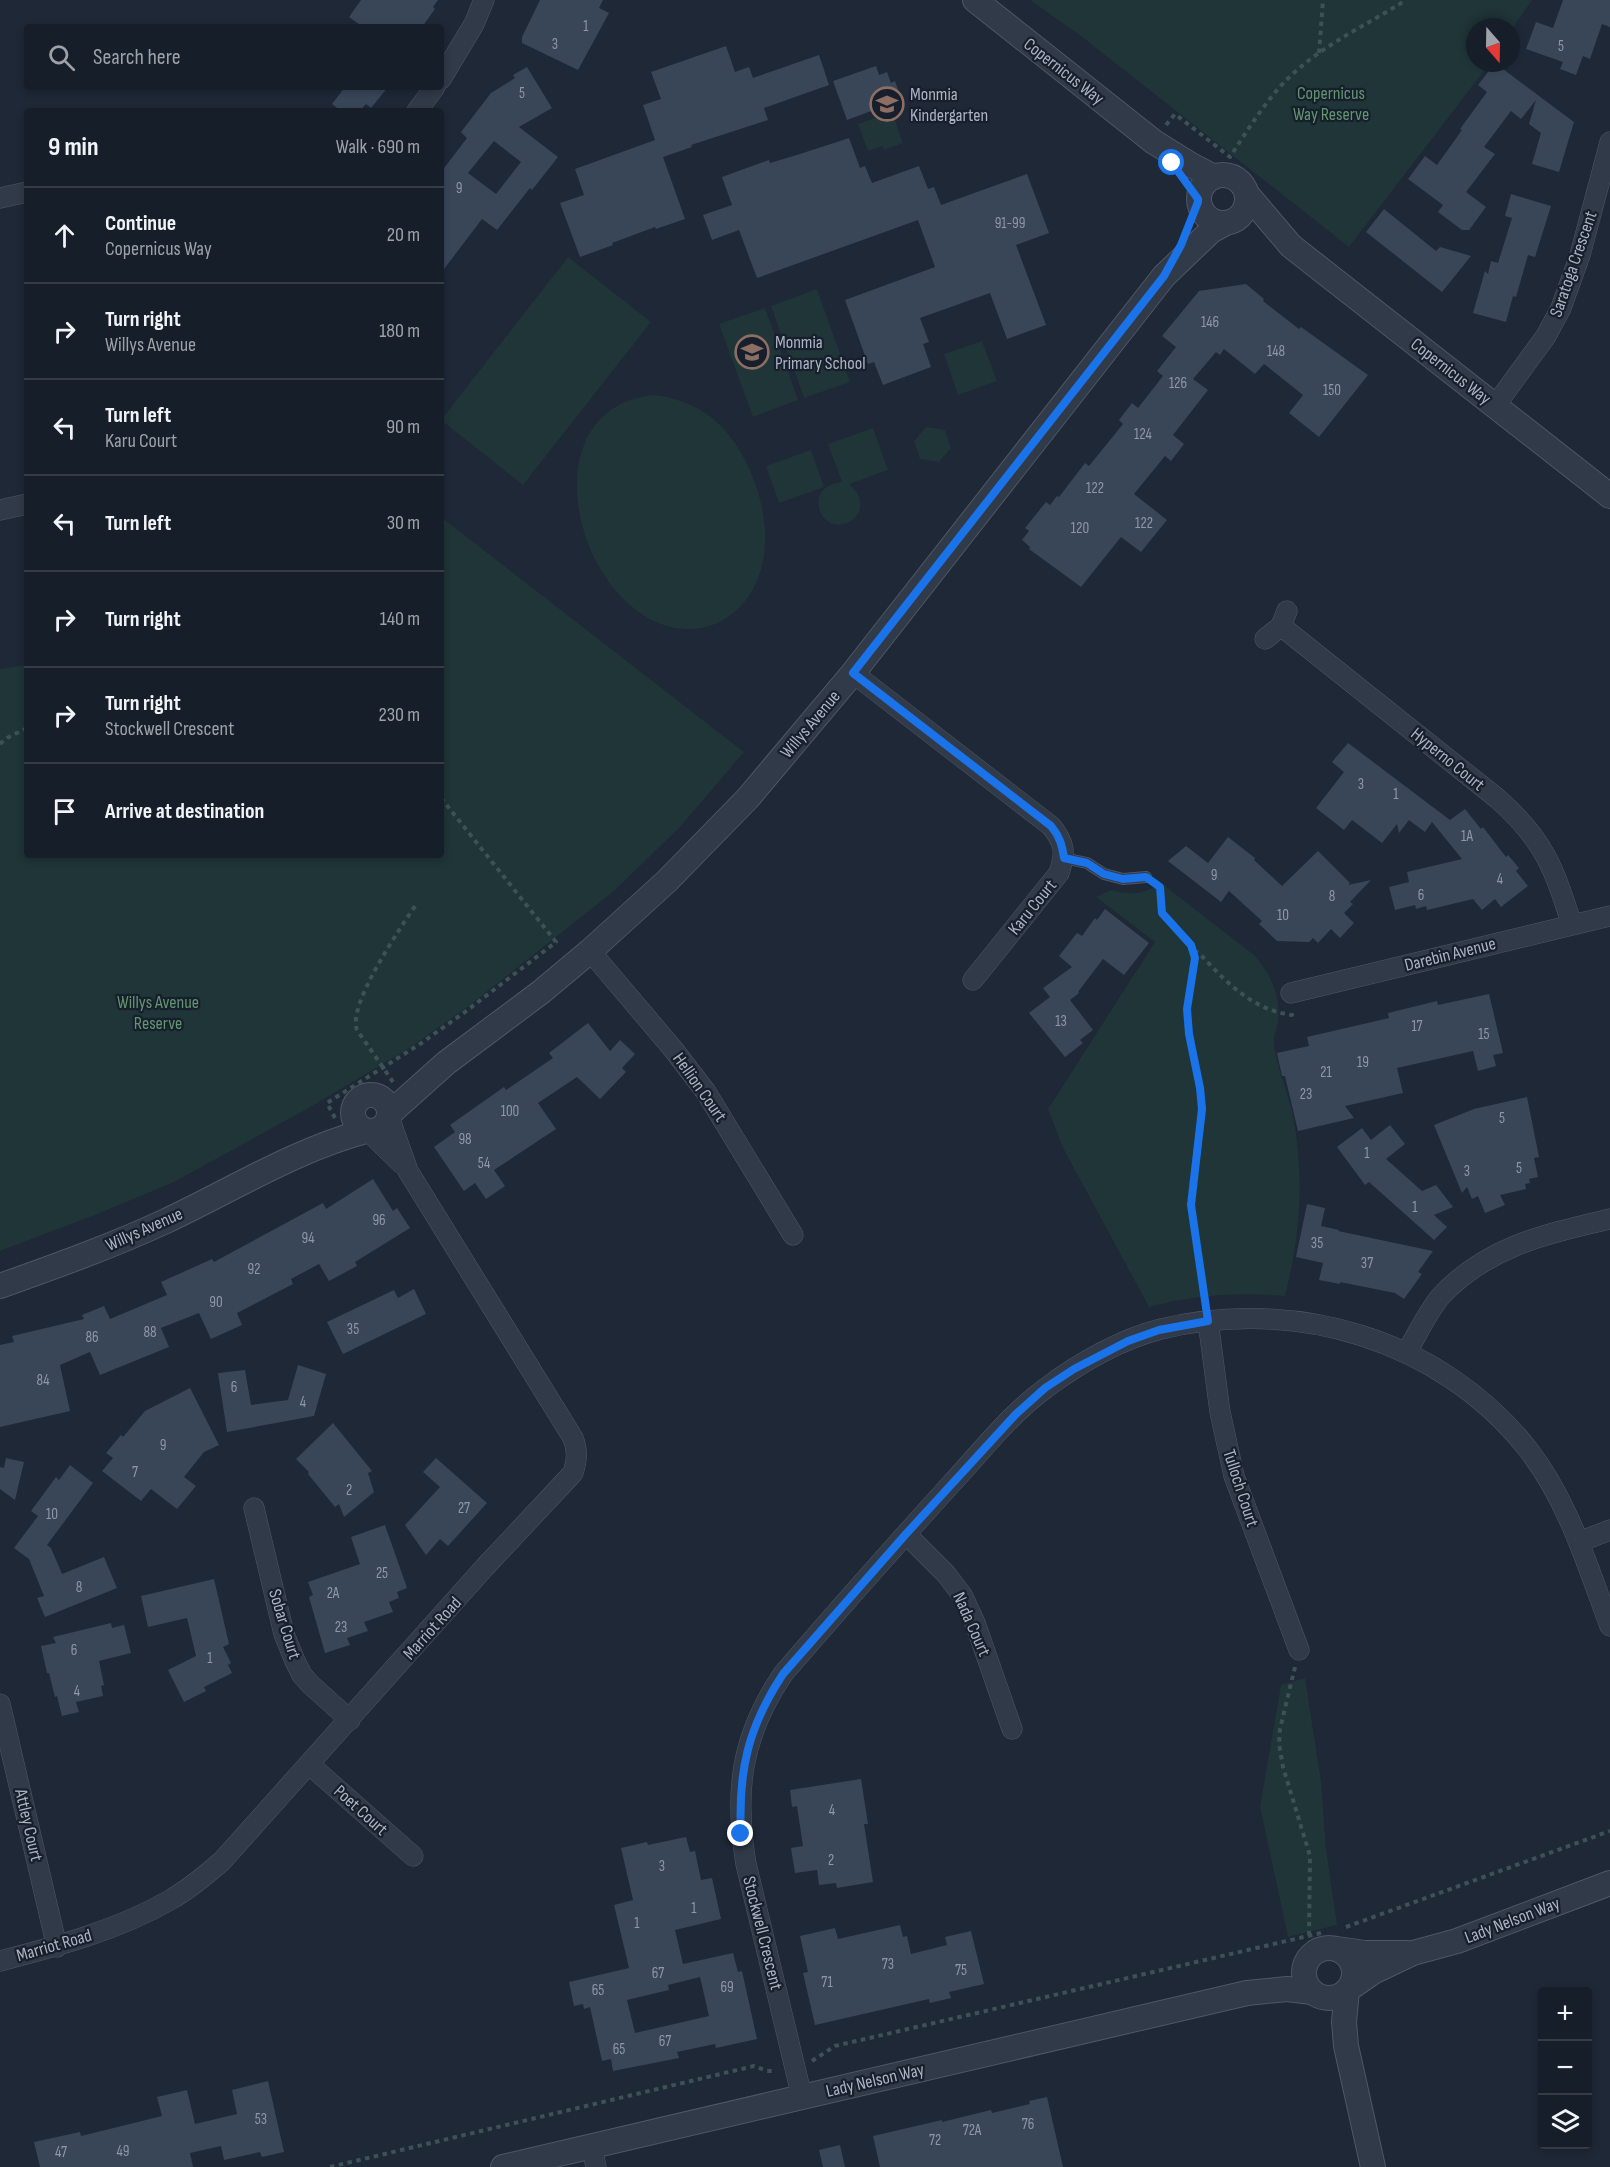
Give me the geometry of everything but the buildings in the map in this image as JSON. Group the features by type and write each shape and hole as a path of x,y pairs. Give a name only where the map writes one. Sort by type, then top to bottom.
{"street":[{"path":"444,75 474,24 484,0"},
{"name":"Copernicus Way","path":"975,0 1154,142 1214,177"},
{"path":"419,108 433,90"},
{"name":"Copernicus Way","path":"1154,142 1198,201"},
{"name":"Saratoga Crescent","path":"1496,406 1546,336 1561,308 1580,255 1610,142"},
{"path":"1230,176 1243,186 1246,193 1246,206 1239,218 1229,223 1217,223 1204,216 1198,201 1203,185 1214,177 1230,176"},
{"path":"0,198 24,193"},
{"name":"Copernicus Way","path":"1246,193 1292,246 1610,496"},
{"name":"Willys Avenue","path":"1164,276 1181,245 1198,201"},
{"name":"Copernicus Way","path":"1229,223 1249,226 1292,246"},
{"name":"Willys Avenue","path":"389,1116 446,1063 541,992 590,951 667,881 748,798 853,673 1164,276 1211,231 1229,223"},
{"path":"0,510 24,505"},
{"name":"Hyperno Court","path":"1265,639 1284,619 1521,819 1539,843 1552,869 1572,925"},
{"name":"Karu Court","path":"853,673 1051,826 1059,836 1064,858 1059,873 973,980"},
{"name":"Darebin Avenue","path":"1290,992 1610,916"},
{"name":"Hellion Court","path":"590,951 673,1049 706,1092 793,1235"},
{"name":"Willys Avenue","path":"282,1162 339,1124 362,1102 446,1063"},
{"path":"382,1099 388,1108 387,1122 379,1129 367,1131 361,1128 354,1120 362,1102 382,1099"},
{"name":"Marriot Road","path":"0,1961 57,1947 144,1914 172,1899 222,1861 484,1568 573,1473 577,1460 577,1449 573,1438 408,1171 389,1116"},
{"name":"Willys Avenue","path":"0,1286 112,1244 164,1221 282,1162 367,1131"},
{"name":"Marriot Road","path":"367,1131 408,1171"},
{"path":"1406,1353 1440,1298 1471,1270 1506,1248 1541,1235 1610,1219"},
{"name":"Stockwell Crescent","path":"802,2097 746,1864 741,1834 739,1804 743,1770 755,1724 767,1698 783,1674 906,1534 1016,1414 1045,1388 1074,1369 1128,1341 1159,1330 1208,1321 1277,1319 1323,1325 1352,1332 1406,1353 1462,1387 1511,1429 1533,1457 1556,1492 1579,1542 1610,1626"},
{"name":"Tulloch Court","path":"1208,1321 1220,1412 1234,1476 1299,1650"},
{"name":"Sobar Court","path":"254,1508 284,1634 295,1661 302,1675 311,1685 350,1720"},
{"path":"1579,1542 1610,1530"},
{"name":"Nada Court","path":"906,1534 946,1574 962,1595 975,1623 1012,1729"},
{"name":"Attley Court","path":"0,1704 57,1947"},
{"name":"Poet Court","path":"310,1765 413,1856"},
{"name":"Lady Nelson Way","path":"503,2167 594,2157 802,2097 1247,1993 1287,1989 1334,1998 1373,1972 1413,1953 1457,1941 1610,1883"},
{"path":"1335,1936 1353,1965 1353,1981 1349,1989 1344,2022 1346,2046 1373,2167"},
{"name":"Lady Nelson Way","path":"1247,1993 1308,1947 1321,1949 1335,1936 1365,1953 1413,1953"},
{"path":"1308,1947 1303,1973 1304,1980 1346,2046"}],"lane":[{"path":"1064,858 1087,863 1104,874 1123,879 1146,877"}],"path":[{"path":"1319,52 1323,0"},
{"path":"1154,142 1175,114 1230,157 1279,88 1319,52 1406,0"},
{"path":"0,744 24,730"},
{"path":"327,1103 384,1068 465,1012 556,942 444,802"},
{"path":"1146,877 1160,887 1162,913 1187,939 1195,958 1187,1009 1202,1109 1191,1205 1208,1321"},
{"path":"384,1068 357,1030 355,1020 370,978 417,903"},
{"path":"1194,951 1199,953 1233,988 1278,1014 1292,1015 1290,992"},
{"path":"1299,1650 1280,1729 1279,1744 1283,1767 1310,1856 1308,1947"},
{"path":"330,2167 754,2066 772,2072 795,2067 810,2062 835,2046 1308,1947 1610,1831"}],"green space":[{"name":"Copernicus Way Reserve","path":"1030,0 1532,0 1520,18 1466,18 1466,72 1483,72 1349,247 1081,36"},
{"path":"892,112 903,143 884,150 882,146 868,151 858,124"},
{"path":"568,257 651,322 523,485 444,422 444,416"},
{"path":"817,289 850,382 804,398 771,306"},
{"path":"765,308 798,400 753,417 719,324"},
{"path":"982,341 997,381 958,395 944,354"},
{"path":"653,395 676,399 697,408 711,417 729,435 755,482 762,510 765,537 762,564 754,588 731,615 707,627 680,629 671,627 637,610 609,582 589,546 578,506 578,468 590,433 614,408"},
{"path":"926,427 945,430 951,448 939,462 920,459 914,441"},
{"path":"873,428 888,470 849,484 859,497 859,512 849,522 839,525 830,523 819,509 819,500 822,492 829,485 842,482 828,444"},
{"path":"811,450 824,487 779,503 766,466"},
{"name":"Willys Avenue Reserve","path":"444,519 744,752 680,827 614,891 470,1005 408,1049 307,1109 174,1182 0,1251 0,669 24,665 24,858 444,858"},
{"path":"1161,883 1254,955 1274,986 1279,1012 1274,1038 1275,1048 1292,1111 1300,1181 1295,1250 1285,1296 1250,1294 1217,1296 1149,1307 1062,1146 1048,1109 1155,942 1096,897 1111,890 1125,893 1143,892"},
{"path":"1305,1678 1321,1781 1326,1849 1337,1925 1288,1937 1260,1807 1281,1685"}],"place":[{"name":"Monmia Kindergarten","path":"887,104"},
{"name":"Monmia Primary School","path":"752,352"}],"route":[{"path":"741,1834 739,1804 741,1779 755,1724 767,1698 783,1674 906,1534 1016,1414 1045,1388 1102,1353 1128,1341 1159,1330 1208,1321 1191,1216 1191,1193 1202,1109 1187,1009 1195,958 1187,939 1162,913 1160,887 1146,877 1123,879 1104,874 1087,863 1064,858 1059,836 1051,826 853,673 1164,276 1181,245 1198,202 1172,163"}]}
